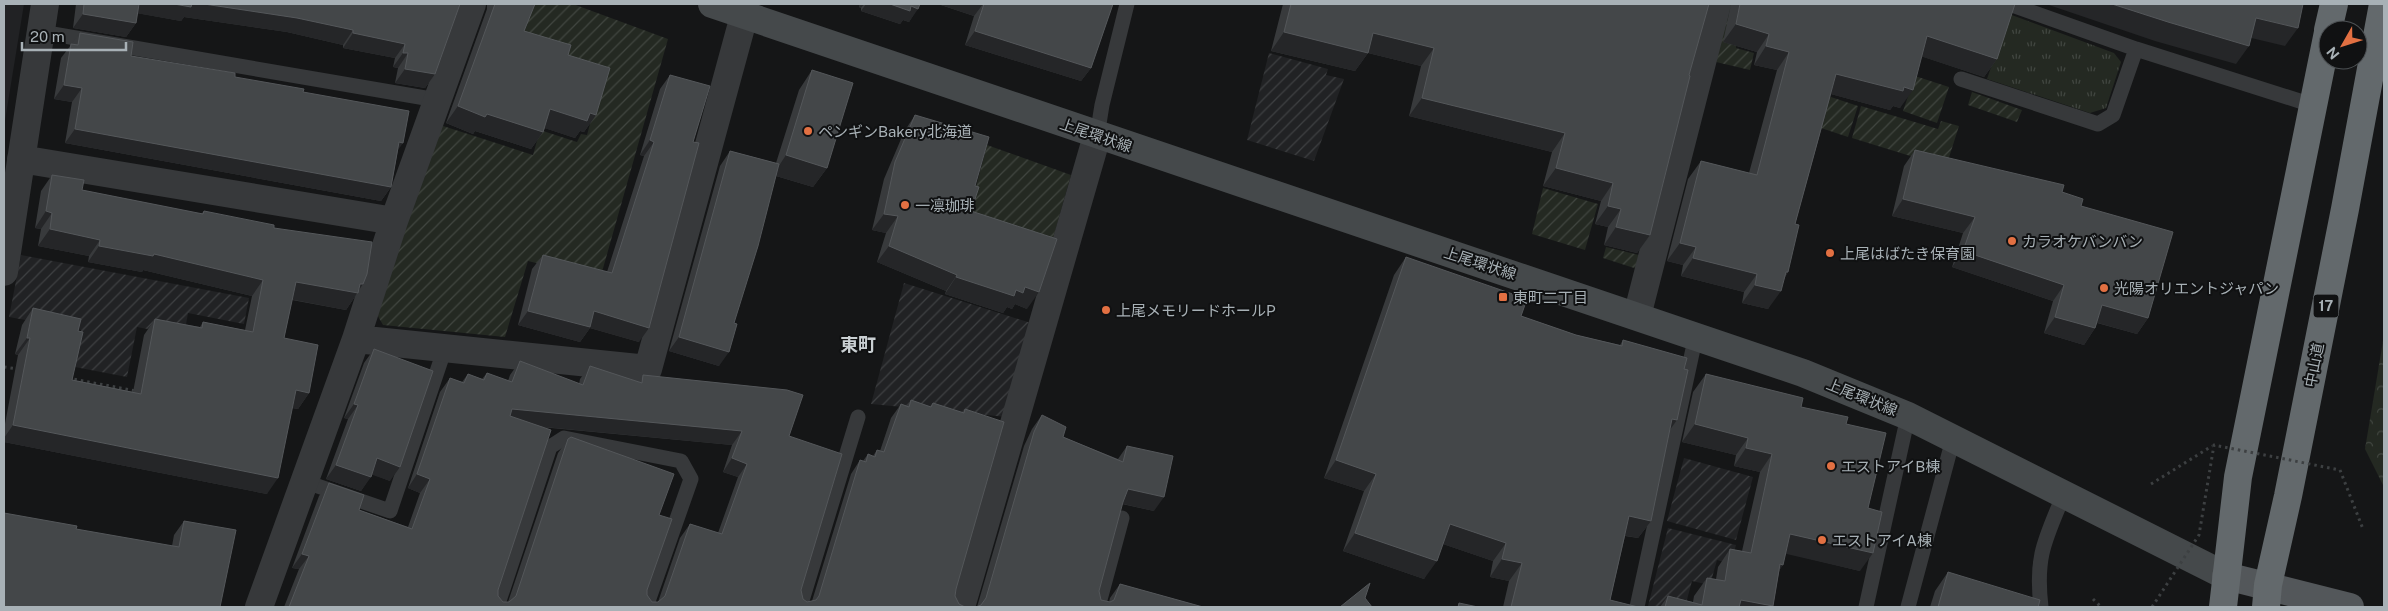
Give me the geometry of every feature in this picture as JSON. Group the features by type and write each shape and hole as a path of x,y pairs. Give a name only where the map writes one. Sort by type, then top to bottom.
{"highway":[{"path":"2330,20 2334,4"},
{"name":"中山道","path":"2267,596 2345,209 2383,4"},
{"path":"2223,607 2238,477 2320,70"}],"main road":[{"name":"上尾環状線","path":"712,4 755,13 1097,136 1696,335 1803,373 1908,416 2226,576"},
{"path":"2226,576 2267,596 2350,607"}],"street":[{"path":"4,272 46,4"},
{"path":"259,607 306,482 356,339 394,221 472,4"},
{"path":"1637,316 1716,4"},
{"path":"356,339 648,369 755,13"},
{"path":"961,607 1097,136"},
{"path":"21,159 394,221"}],"lane":[{"path":"1097,136 1102,106 1127,4"},
{"path":"2009,4 2136,49 2312,105"},
{"path":"41,32 437,100"},
{"path":"1961,80 2098,124 2113,115 2136,49"},
{"path":"1637,607 1696,335"},
{"path":"306,482 390,511 445,348"},
{"path":"1866,607 1908,416"},
{"path":"800,607 858,417"},
{"path":"497,607 550,447 564,438 681,461 691,479 646,607"},
{"path":"1908,607 1953,439"},
{"path":"2041,607 2037,578 2041,548 2064,494"},
{"path":"1098,607 1122,518"}],"path":[{"path":"4,367 20,370"},
{"path":"67,378 144,392"},
{"path":"2152,607 2199,535 2214,445"},
{"path":"2151,484 2214,445 2340,470 2363,529"},
{"path":"2093,598 2101,607"}],"shaded area":[{"path":"4,4 24,4 4,127"},
{"path":"1269,53 1328,69 1326,75 1344,79 1314,161 1247,140"},
{"path":"21,255 249,298 244,324 188,313 184,336 137,327 127,377 75,367 81,330 9,317"},
{"path":"904,283 1034,324 1007,417 871,404"},
{"path":"1684,458 1753,477 1736,540 1667,521"},
{"path":"1668,528 1736,545 1731,564 1717,560 1710,585 1692,581 1685,607 1648,606"}],"green space":[{"path":"530,4 573,4 668,39 600,279 528,261 505,337 383,325 375,311 440,125 533,155 540,130 577,142 581,134 587,135 601,82 516,47"},
{"path":"1730,4 1746,4 1736,48 1754,53 1750,70 1716,62"},
{"path":"2009,14 2114,53 2121,62 2106,108 2090,113 1987,79"},
{"path":"1915,76 1949,87 1937,123 1903,111"},
{"path":"1972,92 2022,110 2017,122 1968,105"},
{"path":"1822,94 1858,106 1848,137 1812,125"},
{"path":"1861,106 1938,129 1941,121 1959,126 1946,167 1852,138"},
{"path":"987,145 1071,175 1049,253 966,225"},
{"path":"1666,168 1642,263 1634,268 1603,258 1606,247 1639,255"},
{"path":"1543,188 1598,204 1585,250 1532,234"},
{"path":"2384,335 2384,487 2365,449"}],"building":[{"path":"84,4 139,4 136,23 83,14"},
{"path":"174,4 192,4 191,7"},
{"path":"204,4 460,4 435,74 405,69 408,53 403,53 405,44 297,18"},
{"path":"495,4 535,4 524,31 571,45 568,55 610,68 596,115 590,113 587,121 550,109 543,132 487,114 485,117 458,106"},
{"path":"890,4 920,4 918,9 911,6 910,11"},
{"path":"984,4 1113,4 1091,68 975,31"},
{"path":"1291,4 1709,4 1689,75 1650,235 1616,227 1621,209 1608,206 1613,183 1556,168 1565,133 1422,98 1434,48 1373,33 1368,53 1284,32"},
{"path":"1740,4 2015,4 1997,59 1927,36 1913,90 1904,87 1903,91 1836,74 1795,224 1799,225 1788,272 1786,272 1781,291 1755,285 1757,274 1693,258 1696,247 1680,243 1701,161 1757,175 1789,52 1766,46 1769,34 1736,24"},
{"path":"2112,4 2303,4 2298,28 2256,18 2249,46"},
{"path":"80,33 133,42 131,56 235,73 235,77 304,89 303,92 409,111 403,143 399,142 391,187 75,129 82,88 64,85 71,44 78,45"},
{"path":"812,70 853,83 827,168 786,155"},
{"path":"670,75 710,86 693,142 699,143 649,328 594,311 590,327 528,311 543,255 612,273 654,142 650,140"},
{"path":"915,115 989,137 975,186 979,187 971,211 1057,239 1039,292 1025,287 1023,293 1016,290 1014,296 956,277 957,275 889,246 898,216 884,214 895,162"},
{"path":"1915,150 2064,185 2062,192 2083,199 2081,206 2173,232 2148,318 2102,305 2095,328 2055,317 2064,285 1963,251 1975,217 1903,199"},
{"path":"730,151 779,164 758,246 734,323 737,324 729,352 679,337"},
{"path":"52,175 84,180 82,190 203,214 204,211 274,225 274,228 372,242 367,274 363,284 360,284 358,293 296,282 284,338 318,345 309,393 296,390 278,478 13,425 30,338 27,338 33,308 81,319 78,331 83,332 72,380 141,394 155,319 202,328 203,322 253,332 263,280 154,254 153,256 99,246 100,240 50,229 52,213 46,211"},
{"path":"1406,257 1527,299 1521,316 1576,335 1622,346 1623,340 1687,358 1684,369 1688,370 1677,420 1672,419 1651,521 1629,516 1610,600 1638,607 1511,607 1522,563 1502,559 1506,543 1450,524 1437,561 1355,533 1376,474 1336,460"},
{"path":"374,349 433,371 400,467 377,458 371,477 336,465 358,405 354,404"},
{"path":"520,361 583,385 590,366 642,383 643,375 787,390 803,395 789,436 842,454 801,590 803,599 807,602 816,600 819,596 860,460 866,462 868,454 875,457 877,450 884,452 901,404 909,407 911,400 931,407 933,403 964,413 965,409 1004,422 956,589 955,596 959,604 965,607 289,607 309,556 302,554 329,483 364,495 359,510 412,529 430,479 417,474 450,378 464,383 468,374 484,380 487,373 512,382","holes":["512,409 742,431 732,458 747,464 722,534 690,524 665,596 658,602 652,602 647,595 647,590 672,519 659,515 674,474 571,437 568,439 516,596 509,602 503,602 498,596 498,590 551,430 510,416"]},
{"path":"1706,374 1803,398 1801,407 1848,417 1846,424 1886,433 1868,508 1882,512 1873,553 1790,534 1783,565 1780,564 1773,606 1741,600 1739,607 1665,607 1668,596 1702,605 1707,578 1725,581 1730,549 1751,553 1772,454 1746,448 1748,438 1695,424"},
{"path":"1042,415 1066,427 1063,437 1123,462 1127,446 1173,456 1164,497 1128,489 1099,591 1101,600 1110,602 1114,600 1120,584 1203,607 976,607 981,605 986,598 1034,432"},
{"path":"4,513 77,526 76,529 179,547 184,521 236,530 220,607 4,607"},
{"path":"1948,572 2040,600 2038,607 1938,607"},
{"path":"1370,583 1365,598 1372,607 1340,607"},
{"path":"1459,603 1478,607 1458,607"}],"place":[{"name":"ペンギンBakery北海道","path":"808,131"},
{"name":"一凛珈琲","path":"905,205"},
{"name":"カラオケバンバン","path":"2012,241"},
{"name":"上尾はばたき保育園","path":"1830,253"},
{"name":"光陽オリエントジャパン","path":"2104,288"},
{"name":"東町二丁目","path":"1503,297"},
{"name":"上尾メモリードホールP","path":"1106,310"},
{"name":"エストアイB棟","path":"1831,466"},
{"name":"エストアイA棟","path":"1822,540"}],"district":[{"name":"東町","path":"858,344"}]}
